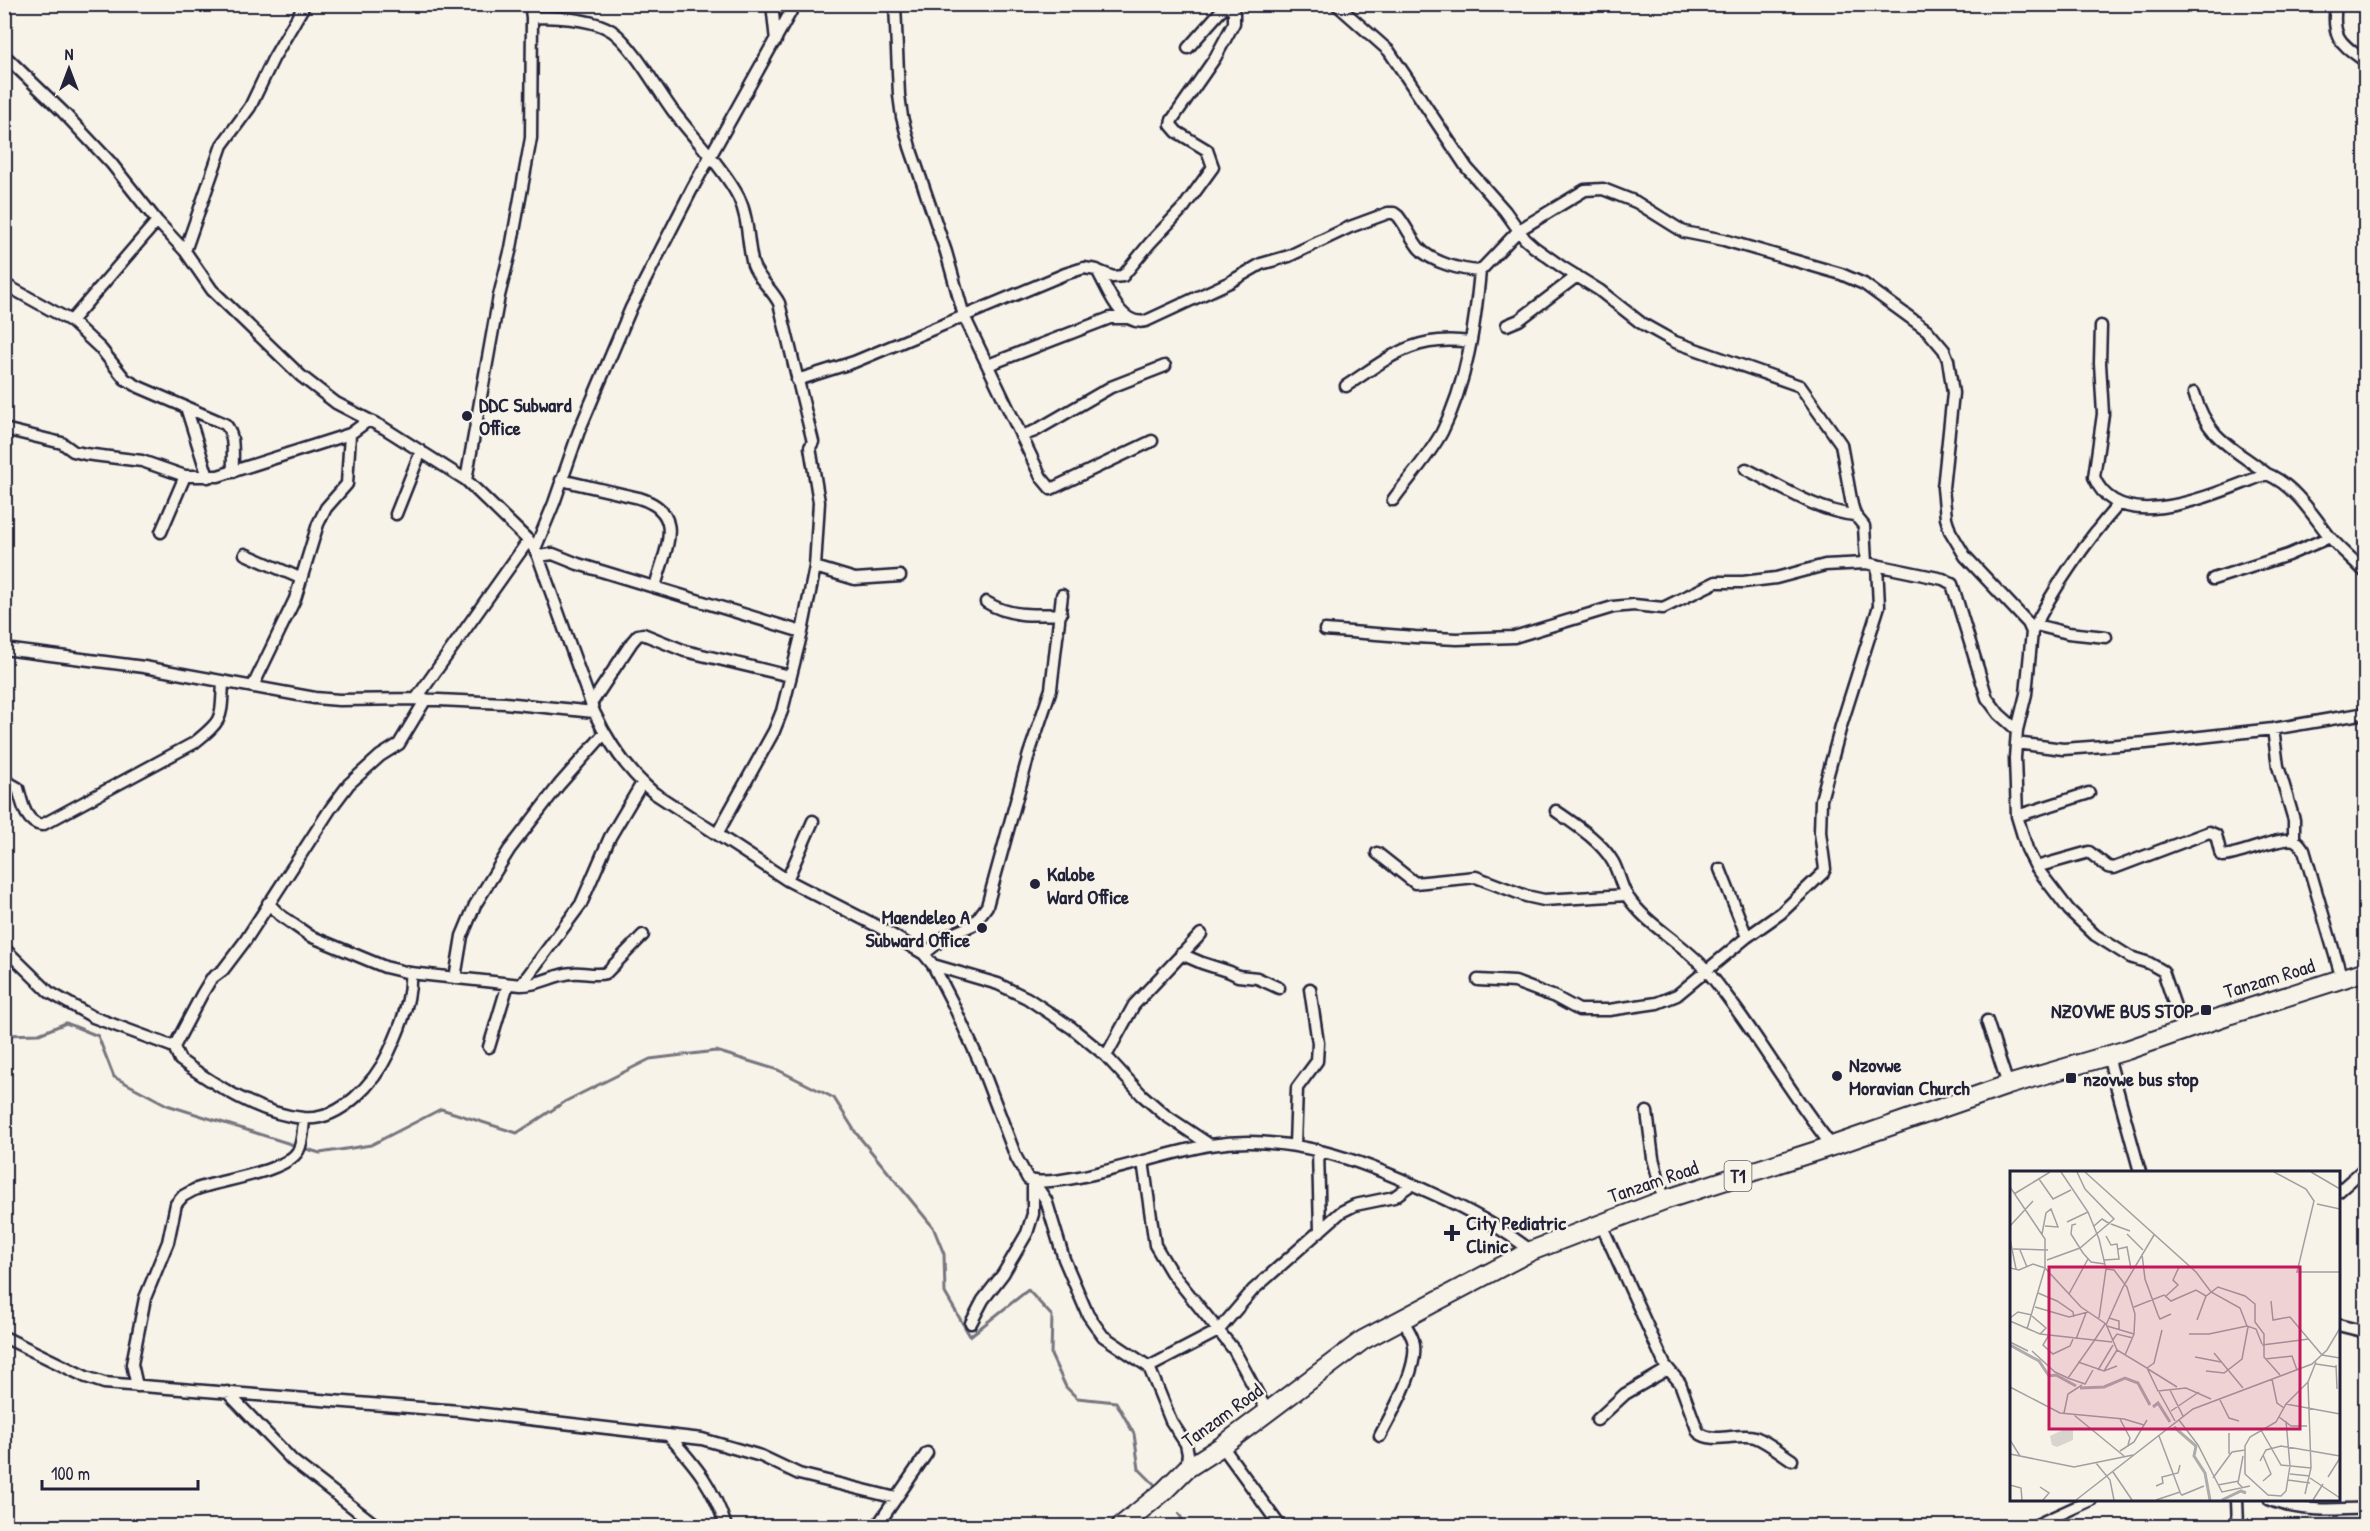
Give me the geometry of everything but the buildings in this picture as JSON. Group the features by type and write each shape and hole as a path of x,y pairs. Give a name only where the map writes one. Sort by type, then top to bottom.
{"highway":[{"name":"Tanzam Road","path":"1120,1527 1186,1469 1222,1446 1363,1340 1531,1251 1664,1200 1832,1146 2008,1085 2108,1056 2366,971"}],"street":[{"path":"185,251 222,145 250,107 273,59 305,4"},
{"path":"466,480 499,296 511,248 531,138 532,17 530,4"},
{"path":"772,4 776,41"},
{"path":"174,1047 211,979 223,970 245,941 331,808 350,784 399,744 421,699 534,548 550,515 579,431 631,308 709,158 795,4"},
{"path":"895,4 902,117 946,252 964,316 1036,468 1051,489 1152,441"},
{"path":"797,381 854,362 1065,274 1084,268 1097,270 1113,277 1123,276 1184,207 1213,167 1208,150 1177,132 1171,125 1172,120 1215,58 1234,23 1234,13 1228,4 1188,48"},
{"path":"1336,4 1389,51 1467,168 1534,247 1599,290 1641,323 1675,342 1800,386 1841,444 1855,514 1864,526 1879,606 1841,726 1821,800 1820,832 1825,869 1781,914 1748,937 1670,999 1657,1004 1609,1010 1579,1010 1555,997 1515,982 1478,980"},
{"path":"2336,4 2335,29 2341,43 2366,62"},
{"path":"532,17 560,18 601,26 612,31 644,68 740,201 754,267 779,303 813,442 810,447 819,502 815,567 802,632 782,711 774,730 717,834"},
{"path":"4,55 111,163 157,221 185,251 212,290 301,376 336,403 369,420 466,480 534,548 592,708 604,734 642,783 787,880 877,926 924,954 933,966 980,1064 1024,1173 1033,1181 1046,1200 1064,1259 1088,1315 1103,1336 1149,1367 1171,1420 1186,1444 1188,1454 1186,1469"},
{"path":"1393,500 1440,434 1452,410 1465,374 1480,271 1519,230 1585,190 1603,189 1636,202 1690,234 1724,240 1853,278 1928,330 1944,350 1948,360 1953,393 1943,488 1950,531 1965,556 2034,628 2106,637"},
{"path":"988,365 1110,318 1127,318 1138,323 1146,321 1230,282 1261,264 1289,256 1350,227 1388,213 1398,216 1420,249 1431,256 1454,267 1480,271"},
{"path":"71,321 157,221"},
{"path":"1097,270 1127,318"},
{"path":"1507,325 1519,320 1577,276"},
{"path":"4,284 71,321 101,349 125,379 219,420 229,428 233,472"},
{"path":"2101,326 2100,363 2103,414 2094,477 2104,491 2119,504 2140,508 2163,507 2211,494 2267,474"},
{"path":"1346,386 1388,358 1416,344 1447,339 1470,342"},
{"path":"1021,436 1035,431 1111,387 1165,366"},
{"path":"2194,393 2201,412 2216,436 2284,484 2319,521 2330,537 2366,573"},
{"path":"186,407 208,477"},
{"path":"4,429 62,443 73,451 85,454 142,461 185,476 208,477 233,472 350,434 369,420"},
{"path":"253,686 287,618 318,524 326,508 346,484 350,434"},
{"path":"396,514 421,452"},
{"path":"1746,469 1835,513 1855,514"},
{"path":"161,532 185,476"},
{"path":"561,480 650,501 663,510 668,518 669,531 655,587"},
{"path":"2119,504 2079,556 2034,628 2026,694 2017,730 2017,816 2027,849 2036,867 2068,909 2095,935 2130,957 2150,963 2163,971 2183,1030"},
{"path":"2213,579 2288,555 2330,537"},
{"path":"534,548 578,564 802,632"},
{"path":"245,554 300,578"},
{"path":"1325,630 1396,637 1457,639 1514,637 1612,607 1634,605 1663,608 1716,582 1776,578 1825,565 1872,564 1943,579 1952,584 1987,698 1999,714 2017,730"},
{"path":"815,567 855,579 900,576"},
{"path":"924,954 945,937 973,925 987,906 1029,754 1051,689 1062,595"},
{"path":"986,602 997,609 1016,614 1061,614"},
{"path":"592,708 632,642 638,635 643,634 685,651 790,676"},
{"path":"4,649 91,659 253,686 292,695 339,700 421,699 592,708"},
{"path":"4,780 18,788 24,810 35,824 42,825 200,739 215,726 221,716 223,682"},
{"path":"2016,743 2063,749 2146,743 2273,729 2366,713"},
{"path":"2273,729 2278,766 2294,820 2294,840 2304,850 2342,980"},
{"path":"455,978 462,936 475,905 509,850 559,785 604,734"},
{"path":"521,985 581,904 610,837 642,783"},
{"path":"2017,816 2089,793"},
{"path":"1556,810 1609,855 1627,895 1654,924 1706,970 1734,1006 1802,1110 1832,1146"},
{"path":"787,880 813,821"},
{"path":"2036,867 2089,852 2108,867 2114,868 2209,832 2216,835 2223,856 2283,840 2294,840"},
{"path":"1377,853 1415,883 1476,877 1544,900 1627,895"},
{"path":"1720,869 1748,937"},
{"path":"268,903 292,925 323,943 385,967 410,973 508,984 538,984 572,973 599,975 606,973 643,935"},
{"path":"1106,1056 1134,1005 1202,934"},
{"path":"4,948 49,992 93,1017 174,1047 180,1060 224,1089 265,1108 304,1119 320,1116 342,1106 360,1094 377,1073 391,1048 402,1019 410,993 410,973"},
{"path":"1181,954 1238,976 1257,978 1279,988"},
{"path":"933,966 1012,990 1072,1028 1106,1056 1164,1115 1209,1145"},
{"path":"489,1047 508,984"},
{"path":"1295,1145 1297,1088 1317,1061 1318,1043 1310,989"},
{"path":"1987,1021 2008,1085"},
{"path":"2108,1056 2139,1171"},
{"path":"1647,1112 1653,1158 1664,1200"},
{"path":"137,1386 132,1364 145,1298 168,1242 174,1211 179,1199 203,1186 271,1168 299,1150 304,1119"},
{"path":"1033,1181 1043,1183 1088,1175 1209,1145 1253,1142 1295,1145 1366,1164 1412,1184 1455,1204 1509,1234 1531,1251"},
{"path":"1318,1150 1320,1230"},
{"path":"1143,1161 1155,1245 1171,1272 1234,1350 1267,1411"},
{"path":"2340,1190 2366,1167"},
{"path":"971,1323 983,1300 1003,1274 1027,1233 1033,1214 1033,1181"},
{"path":"1149,1367 1218,1331 1253,1290 1341,1212 1354,1205 1394,1197 1412,1184"},
{"path":"1601,1224 1668,1369 1680,1383 1695,1425 1703,1436 1757,1438 1792,1460"},
{"path":"1380,1436 1397,1403 1414,1360 1413,1339 1402,1319"},
{"path":"2340,1326 2366,1332"},
{"path":"4,1337 86,1377 105,1383 459,1411 713,1441 761,1456 799,1474 896,1498"},
{"path":"1597,1420 1625,1394 1668,1369"},
{"path":"227,1392 293,1461 377,1527"},
{"path":"668,1435 695,1463 718,1505 726,1527"},
{"path":"1222,1446 1280,1527"},
{"path":"876,1527 927,1452"},
{"path":"2034,1527 2089,1501"},
{"path":"2237,1501 2238,1527"},
{"path":"2273,1501 2306,1508 2366,1508"}],"waterway":[{"path":"4,1035 39,1034 66,1023 98,1036 114,1077 167,1105 297,1146"},
{"path":"303,1148 320,1153 371,1145 441,1109 517,1133 566,1101 650,1059 716,1051 778,1070 834,1098 856,1133 933,1227 944,1254 945,1293 970,1336 1028,1290 1052,1316 1051,1355 1066,1387 1077,1398 1116,1402 1134,1434 1139,1469 1157,1487"},
{"path":"1179,1514 1186,1526"}],"place":[{"name":"DDC Subward Office","path":"467,416"},
{"name":"Kalobe Ward Office","path":"1035,884"},
{"name":"Maendeleo A Subward Office","path":"982,928"},
{"name":"NZOVWE BUS STOP","path":"2206,1010"},
{"name":"Nzovwe Moravian Church","path":"1837,1076"},
{"name":"nzovwe bus stop","path":"2071,1078"},
{"name":"City Pediatric Clinic","path":"1452,1233"}]}
